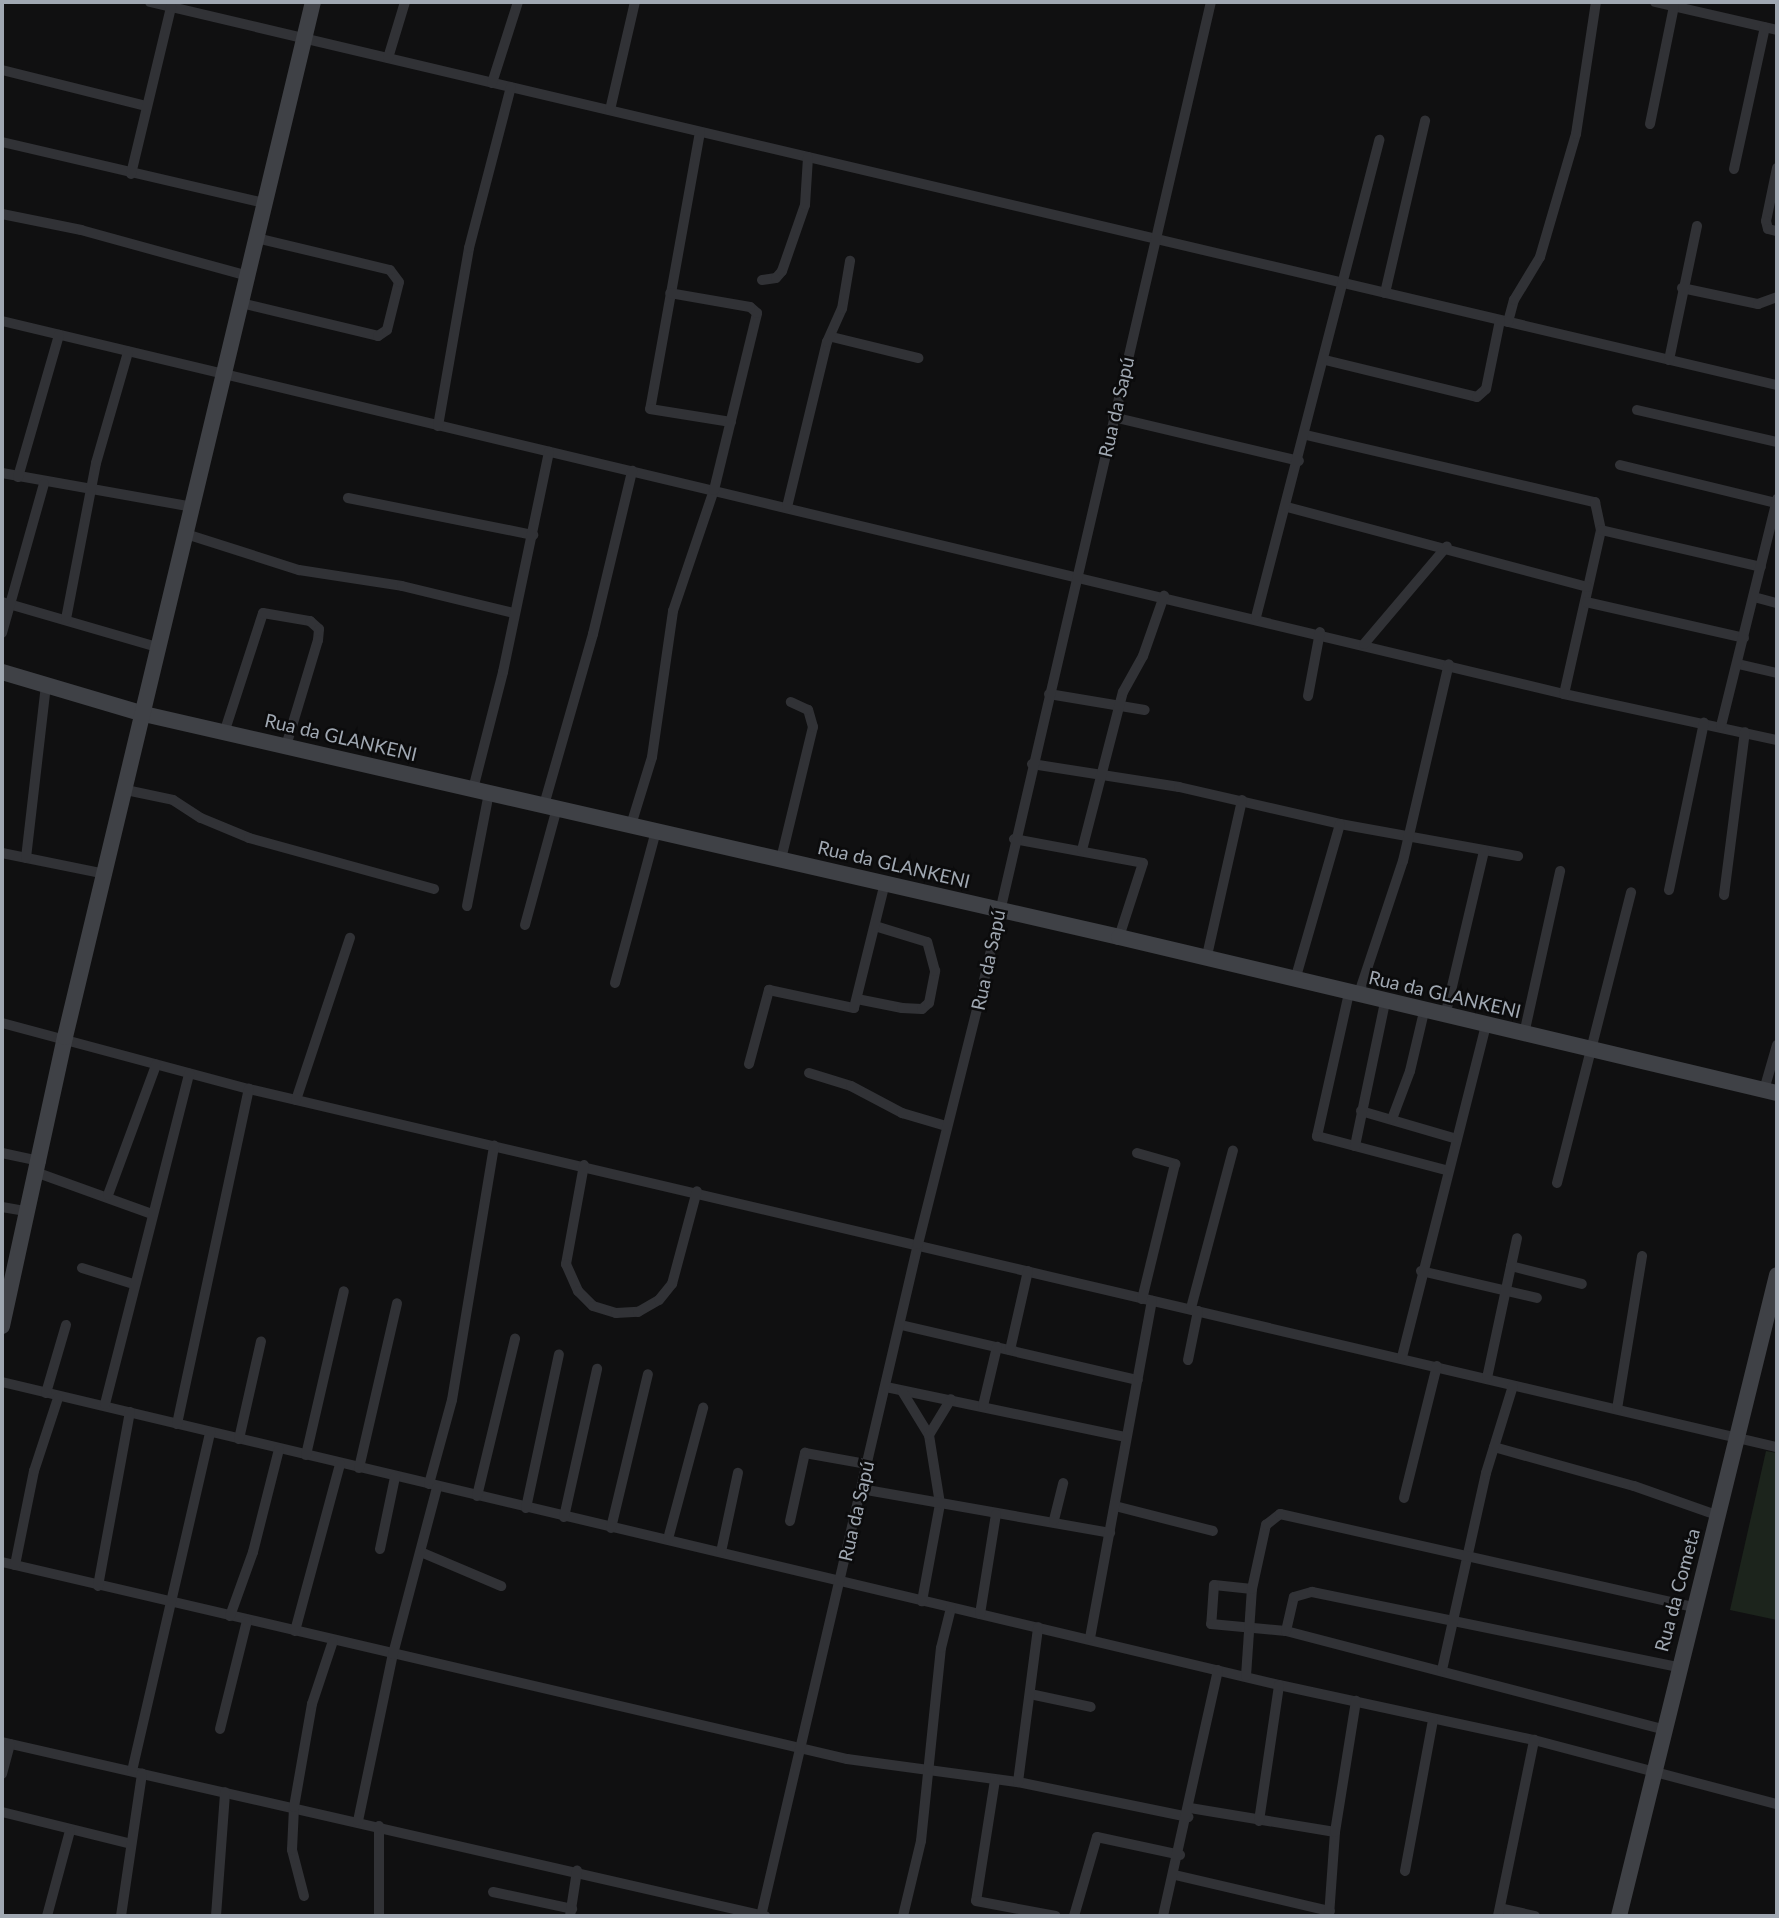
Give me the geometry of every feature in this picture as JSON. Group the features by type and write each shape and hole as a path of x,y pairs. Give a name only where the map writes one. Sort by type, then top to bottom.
{"street":[{"path":"150,2 1777,385"},
{"path":"2,1326 40,1167 65,1037 313,2"},
{"path":"388,58 405,2"},
{"path":"492,83 518,2"},
{"path":"610,110 635,2"},
{"name":"Rua da Sapú","path":"762,1916 1211,2"},
{"path":"1325,360 1477,397 1486,389 1504,321 1540,257 1576,134 1597,2"},
{"path":"1655,2 1777,30"},
{"path":"1650,124 1674,6"},
{"path":"131,174 171,7"},
{"path":"1734,169 1765,27"},
{"path":"2,70 146,106"},
{"path":"438,426 469,248 511,87"},
{"path":"1385,293 1425,121"},
{"path":"700,132 651,411 731,422"},
{"path":"1256,617 1306,435 1379,140"},
{"path":"2,142 265,203"},
{"path":"762,281 776,278 782,271 805,205 808,157"},
{"path":"1777,168 1766,225 1777,231"},
{"path":"2,214 81,230 247,276"},
{"path":"1669,360 1697,226"},
{"path":"241,303 378,335 387,330 399,282 390,270 257,238"},
{"path":"787,507 850,261"},
{"path":"1682,288 1758,304 1777,297"},
{"path":"631,825 653,757 673,611 714,490 757,313 750,307 670,293"},
{"path":"2,321 223,376 1320,632 1564,694 1777,740"},
{"path":"18,477 59,335"},
{"path":"832,337 918,358"},
{"path":"66,619 91,490 128,352"},
{"path":"1637,410 1777,442"},
{"path":"1113,417 1299,461"},
{"path":"1306,435 1584,498 1600,509 1601,530 1564,694"},
{"path":"467,906 481,791 514,614 549,452"},
{"path":"1620,465 1777,501 1721,726"},
{"path":"525,925 632,471"},
{"path":"2,473 44,484 193,507"},
{"path":"2,633 6,603 44,484"},
{"path":"348,498 533,535"},
{"path":"1287,507 1447,546 1588,587"},
{"path":"1601,530 1761,567"},
{"path":"186,534 299,570 402,586 514,614"},
{"path":"1364,644 1447,546"},
{"path":"1082,849 1105,775 1119,705 1164,596"},
{"path":"1754,597 1777,603"},
{"path":"1586,602 1744,638"},
{"path":"6,603 160,648"},
{"path":"225,730 263,612 310,621 319,629 317,640 286,746"},
{"path":"1308,696 1320,632"},
{"path":"1446,1170 1316,1133 1353,994 1410,833 1422,766 1448,664"},
{"path":"1738,664 1777,673"},
{"name":"Rua da GLANKENI","path":"2,672 144,714 225,730 999,909 1424,1012 1771,1092"},
{"path":"26,858 46,686"},
{"path":"1049,694 1145,710"},
{"path":"781,859 813,727 808,710 792,702"},
{"path":"1669,890 1704,723"},
{"path":"1724,895 1745,732"},
{"path":"1032,764 1242,800 1340,824 1410,833 1484,851 1518,856"},
{"path":"126,790 173,800 201,818 249,838 434,889"},
{"path":"1206,960 1242,800"},
{"path":"1295,980 1340,824"},
{"path":"615,983 656,831"},
{"path":"1014,839 1136,859 1144,866 1119,937"},
{"path":"1445,1016 1484,851"},
{"path":"2,853 105,874"},
{"path":"1524,1034 1560,871"},
{"path":"749,1064 769,990 850,1009 858,999 885,883"},
{"path":"1557,1183 1594,1051 1631,892"},
{"path":"858,999 902,1008 922,1009 929,1003 935,971 927,942 875,926"},
{"path":"296,1100 350,938"},
{"path":"1355,1146 1385,1002"},
{"path":"1392,1119 1410,1071 1424,1012"},
{"path":"2,1023 65,1037 156,1065 249,1089 698,1191 1147,1300 1402,1357 1513,1387 1777,1447"},
{"path":"1402,1357 1446,1170 1457,1139 1486,1026"},
{"path":"1771,1092 1777,1045"},
{"path":"108,1195 156,1065"},
{"path":"809,1073 851,1086 902,1113 946,1126"},
{"path":"105,1404 133,1284 189,1074"},
{"path":"177,1424 249,1089"},
{"path":"1362,1111 1457,1139"},
{"path":"358,1821 393,1654 423,1552 433,1486 452,1400 494,1145"},
{"path":"1188,1360 1195,1310 1233,1150"},
{"path":"2,1153 152,1213"},
{"path":"1090,1638 1138,1380 1147,1300 1175,1164 1137,1153"},
{"path":"584,1166 566,1265 578,1291 593,1306 616,1313 638,1312 659,1300 673,1284 698,1191"},
{"path":"2,1207 29,1212"},
{"path":"1487,1378 1517,1238"},
{"path":"1617,1409 1642,1256"},
{"path":"1511,1266 1582,1284"},
{"path":"82,1268 133,1284"},
{"path":"1010,1350 1028,1271"},
{"path":"1421,1271 1537,1298"},
{"name":"Rua da Cometa","path":"1619,1916 1678,1667 1740,1438 1777,1275"},
{"path":"306,1455 344,1291"},
{"path":"359,1468 397,1303"},
{"path":"46,1393 66,1325"},
{"path":"901,1325 1138,1380"},
{"path":"477,1496 515,1339"},
{"path":"239,1439 261,1341"},
{"path":"983,1406 997,1347"},
{"path":"526,1508 559,1354"},
{"path":"1404,1498 1437,1366"},
{"path":"564,1517 597,1369"},
{"path":"611,1528 648,1374"},
{"path":"2,1382 58,1398 105,1404 340,1464 668,1539 951,1608 1090,1638 1279,1685 1534,1740 1777,1804"},
{"path":"886,1387 1126,1437"},
{"path":"1442,1670 1494,1447 1513,1387"},
{"path":"902,1391 929,1435 940,1504 922,1601"},
{"path":"15,1565 34,1471 58,1398"},
{"path":"929,1435 951,1399"},
{"path":"668,1539 704,1408"},
{"path":"98,1586 130,1412"},
{"path":"121,1916 137,1772 167,1601 209,1432"},
{"path":"1494,1447 1634,1486 1719,1516"},
{"path":"230,1616 253,1552 279,1449"},
{"path":"790,1521 805,1453 867,1464"},
{"path":"295,1631 340,1464"},
{"path":"721,1552 738,1473"},
{"path":"380,1549 396,1477"},
{"path":"1054,1520 1063,1483"},
{"path":"861,1489 996,1514 1054,1520 1110,1533"},
{"path":"1115,1506 1213,1531"},
{"path":"980,1614 996,1514"},
{"path":"1246,1676 1252,1625 1252,1589 1266,1525 1280,1514 1694,1607"},
{"path":"423,1552 501,1587"},
{"path":"2,1562 801,1749 929,1773 1018,1782 1189,1813 1335,1832"},
{"path":"1252,1589 1213,1585 1209,1621 1214,1626 1252,1625 1286,1631 1663,1729"},
{"path":"1286,1631 1294,1597 1305,1591 1678,1667"},
{"path":"903,1916 921,1840 941,1648 951,1608"},
{"path":"220,1729 247,1621"},
{"path":"1018,1782 1038,1627"},
{"path":"304,1896 293,1859 294,1807 312,1704 333,1641"},
{"path":"1163,1916 1180,1856 1218,1670"},
{"path":"1259,1821 1279,1685"},
{"path":"1030,1694 1091,1707"},
{"path":"1175,1875 1330,1914 1335,1832 1356,1702"},
{"path":"1405,1871 1433,1720"},
{"path":"1534,1740 1499,1912 1535,1916"},
{"path":"2,1774 6,1743 577,1871 762,1916"},
{"path":"995,1780 976,1901 1056,1916"},
{"path":"216,1916 225,1792"},
{"path":"2,1812 131,1844"},
{"path":"379,1826 379,1916"},
{"path":"47,1916 70,1831"},
{"path":"1074,1916 1097,1838 1180,1856"},
{"path":"493,1892 571,1912 577,1871"}],"shaded area":[{"path":"1766,1451 1777,1453 1777,1620 1730,1610"}]}
